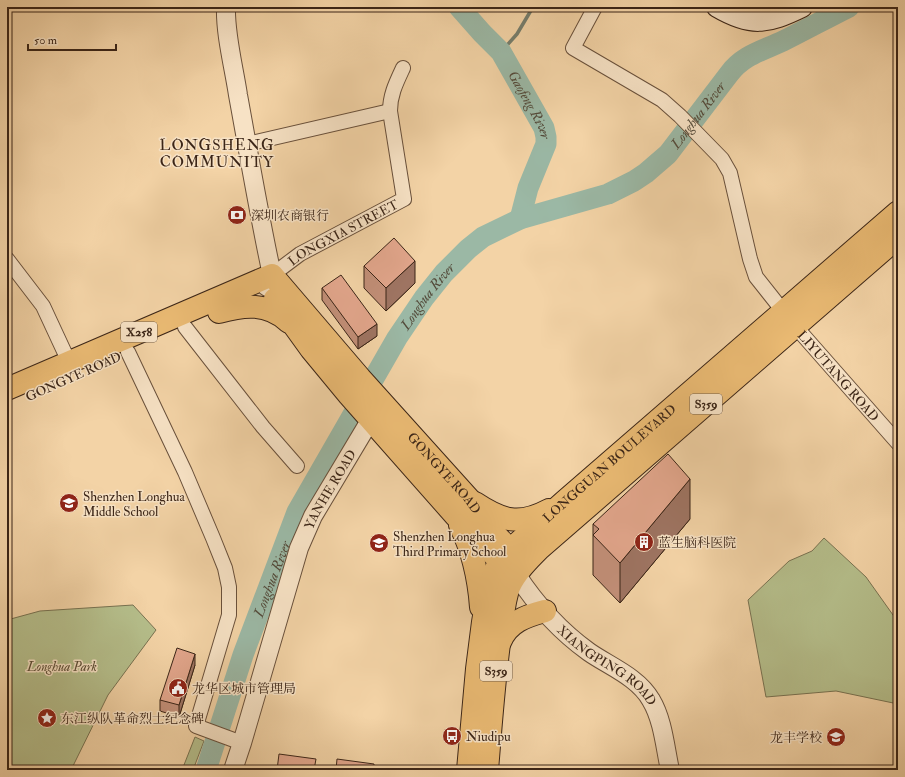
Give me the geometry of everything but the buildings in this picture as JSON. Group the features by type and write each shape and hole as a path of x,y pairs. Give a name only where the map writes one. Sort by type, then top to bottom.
{"main road":[{"path":"717,7 737,17 748,21 758,22 777,18 802,7"},
{"path":"744,7 761,9 772,7"},
{"name":"LONGGUAN BOULEVARD","path":"509,562 526,562 789,319 898,212"},
{"name":"LONGGUAN BOULEVARD","path":"468,770 477,669 483,622 489,588 496,569 509,562 565,501 789,319 898,237"},
{"name":"GONGYE ROAD","path":"7,404 219,312 248,296 269,282"},
{"name":"GONGYE ROAD","path":"269,282 279,303 296,329 354,386"},
{"name":"GONGYE ROAD","path":"7,389 69,362 269,282"},
{"name":"GONGYE ROAD","path":"269,282 354,386 372,411 455,515 509,562"},
{"path":"219,312 236,307 258,306 286,319 296,329"},
{"name":"GONGYE ROAD","path":"372,411 469,499 493,532 509,562"},
{"path":"469,499 495,515 517,521 534,518 565,501"},
{"path":"455,515 466,536 479,587 483,622"},
{"name":"LONGGUAN BOULEVARD","path":"487,770 499,643 505,602 509,588 509,562"},
{"path":"499,643 504,633 514,623 545,611"}],"street":[{"path":"226,7 228,36 269,282"},
{"name":"LIYUTANG ROAD","path":"595,7 573,48 656,96 680,116 726,165 733,183 750,259 756,276 789,319 898,443"},
{"name":"LONGXIA STREET","path":"269,282 300,254 404,199 390,112 392,92 403,68"},
{"path":"247,144 390,112"},
{"path":"7,259 43,306 69,362"},
{"path":"185,327 263,427 297,466"},
{"path":"128,352 188,478 214,538 225,568 229,587 229,615 196,726 237,741"},
{"name":"YANHE ROAD","path":"233,770 237,741 299,548 313,516 372,411"},
{"name":"XIANGPING ROAD","path":"509,562 545,611 579,644 630,678 645,692 655,709 670,770"}],"green space":[{"path":"824,538 866,577 898,622 898,704 836,691 766,697 748,600 789,561 812,551"},
{"name":"Longhua Park","path":"133,605 156,630 108,695 71,770 7,770 7,620 40,611"},
{"path":"195,737 204,741 193,770 182,770"}],"waterway":[{"name":"Gaofeng River","path":"459,7 501,52 544,128 546,144 528,188 520,219"},
{"path":"501,52 517,34 533,7"},
{"name":"Longhua River","path":"206,770 243,655 297,512 397,338 424,298 444,273 468,249 483,237 520,219 608,194 634,181 668,154 729,74 740,62 753,54 783,41 849,7"}],"place":[{"name":"深圳农商银行","path":"237,215"},
{"name":"Shenzhen Longhua Middle School","path":"69,503"},
{"name":"蓝生脑科医院","path":"644,542"},
{"name":"Shenzhen Longhua Third Primary School","path":"379,543"},
{"name":"龙华区城市管理局","path":"178,688"},
{"name":"东江纵队革命烈士纪念碑","path":"47,718"},
{"name":"Niudipu","path":"452,736"},
{"name":"龙丰学校","path":"836,737"}],"district":[{"name":"LONGSHENG COMMUNITY","path":"217,154"}]}
